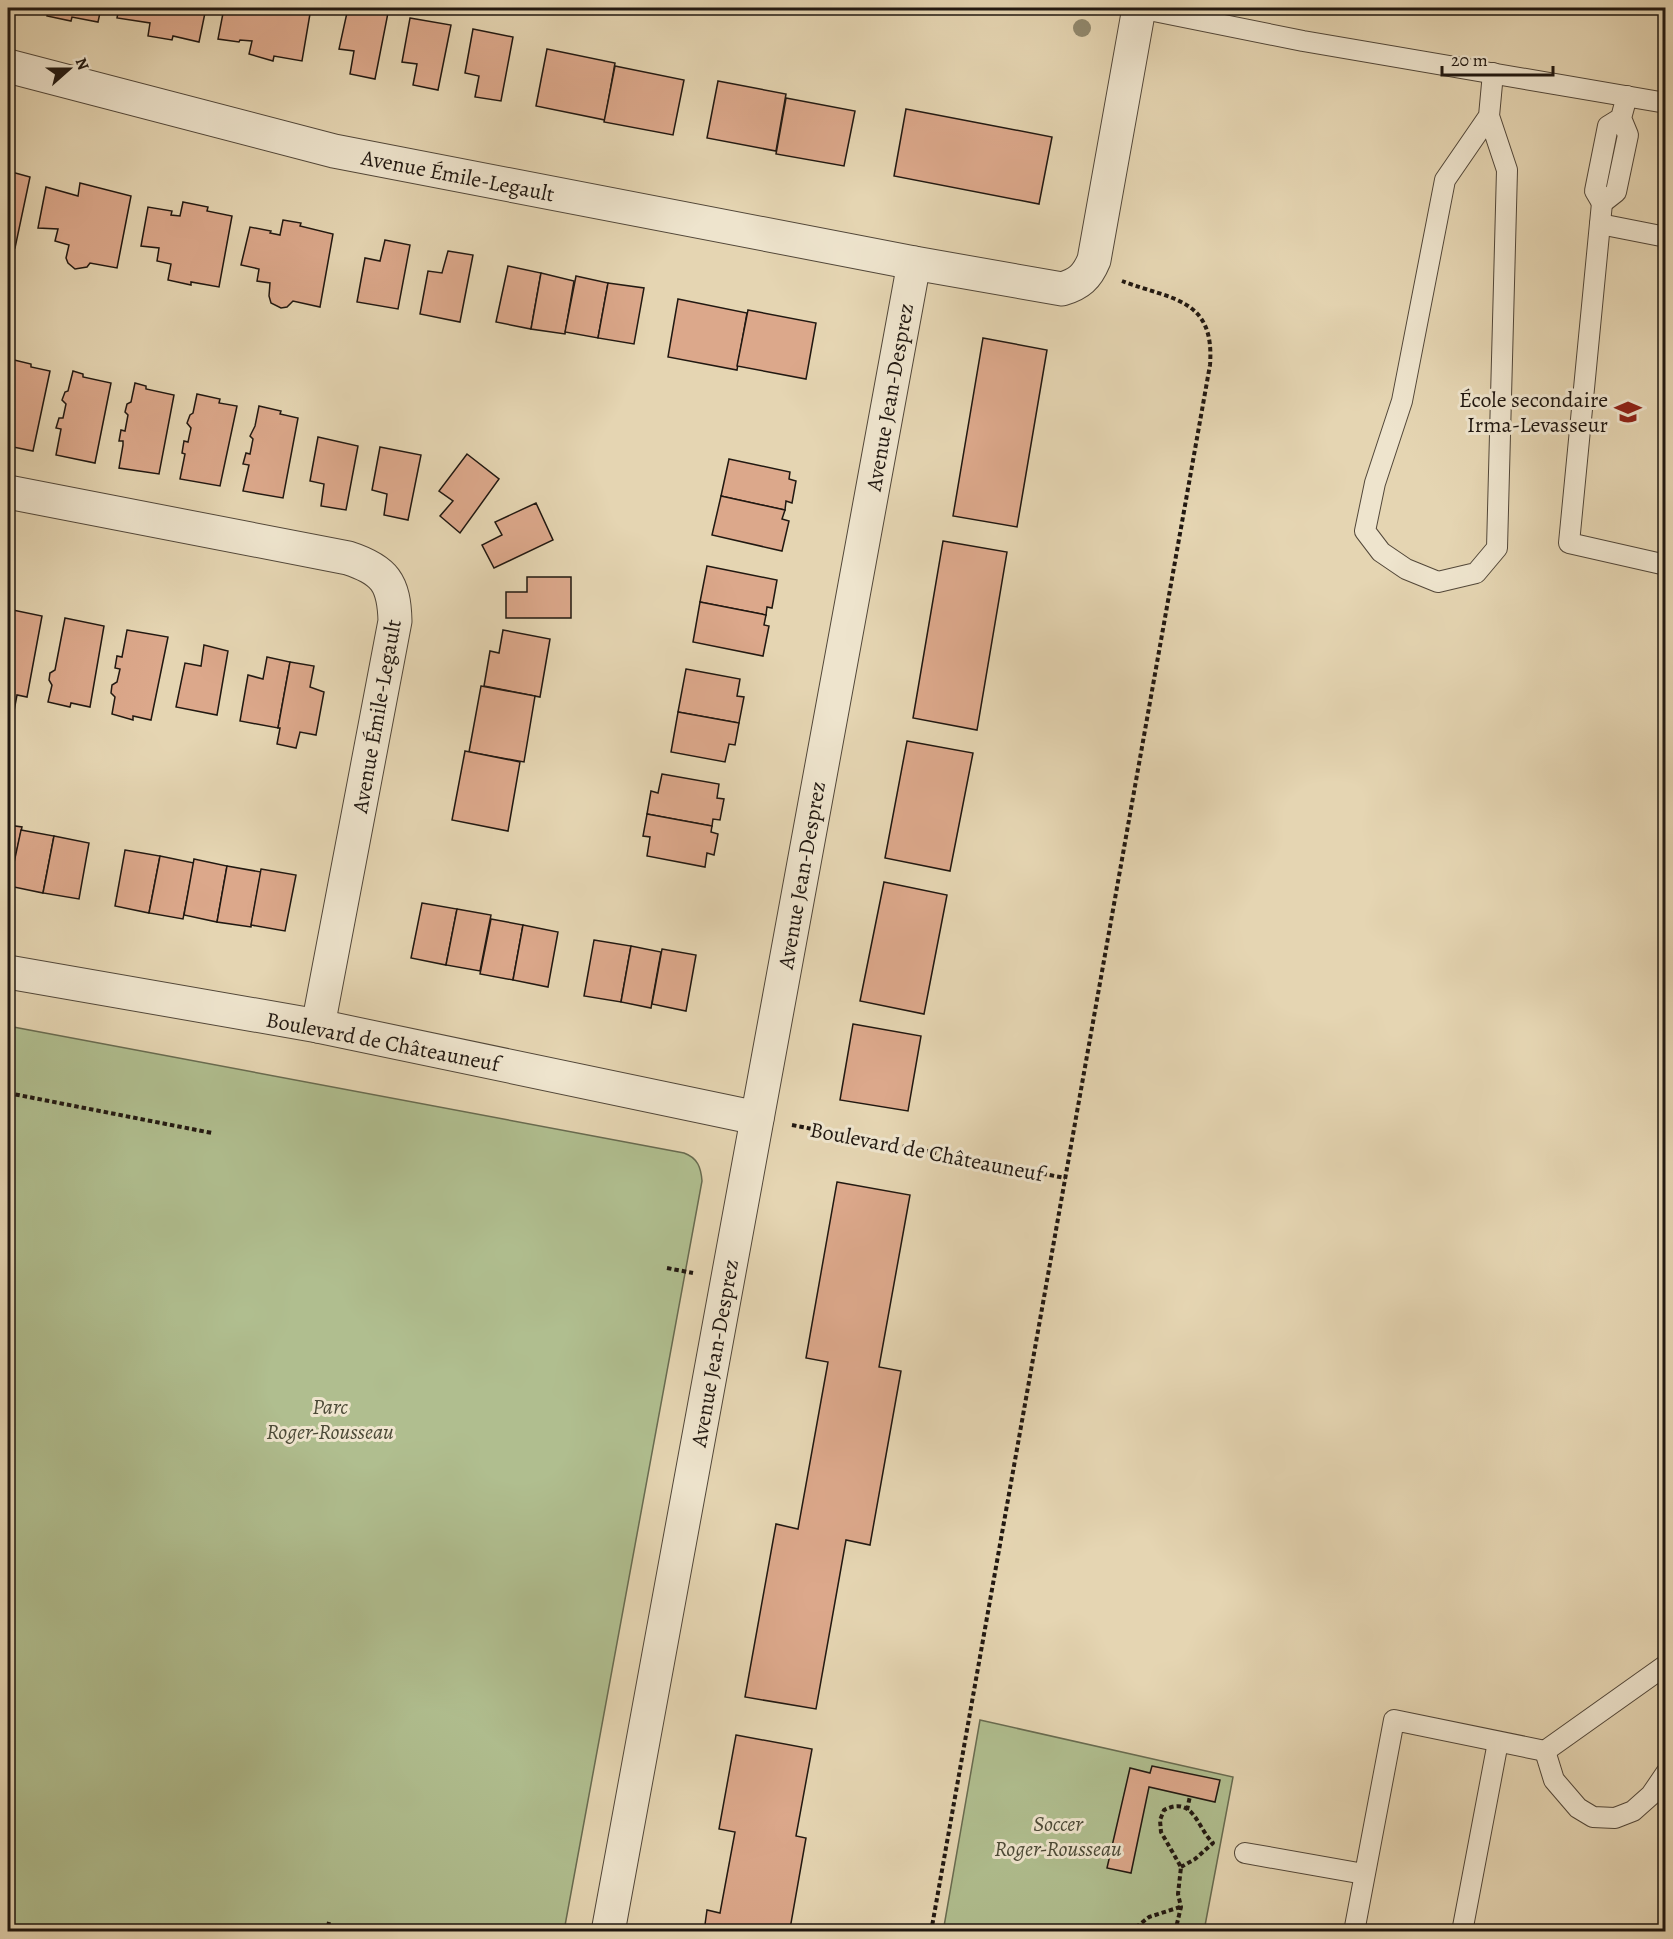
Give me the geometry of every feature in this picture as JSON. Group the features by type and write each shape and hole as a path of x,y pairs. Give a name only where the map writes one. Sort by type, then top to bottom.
{"street":[{"path":"914,263 1062,289 1084,279 1090,270 1096,251 1139,8"},
{"name":"Avenue Émile-Legault","path":"8,66 334,150 914,263"},
{"name":"Avenue Jean-Desprez","path":"608,1932 914,263"},
{"name":"Avenue Émile-Legault","path":"8,492 348,558 370,565 386,580 394,599 395,621 318,1026"},
{"name":"Boulevard de Châteauneuf","path":"8,972 318,1026 757,1118"}],"lane":[{"path":"1139,8 1303,41 1665,103"},
{"path":"1489,116 1446,180 1402,401 1375,483 1365,531 1381,552 1406,569 1438,582 1476,573 1497,548 1507,170 1489,116 1493,73"},
{"path":"1627,96 1621,118 1608,126 1595,191 1602,203 1569,543 1665,565"},
{"path":"1600,224 1665,237"},
{"path":"1354,1932 1394,1720 1545,1751 1665,1665"},
{"path":"1462,1932 1498,1742"},
{"path":"1545,1751 1554,1780 1578,1809 1593,1817 1615,1818 1633,1811 1651,1795 1665,1773"},
{"path":"1245,1853 1364,1874"}],"path":[{"path":"931,1932 1210,365 1212,346 1208,329 1201,316 1191,306 1128,284"},
{"path":"8,1093 212,1133"},
{"name":"Boulevard de Châteauneuf","path":"789,1125 1065,1178"},
{"path":"1187,1810 1190,1796"},
{"path":"1175,1932 1180,1906 1178,1893 1181,1867 1161,1832 1160,1820 1164,1810 1172,1806 1192,1812 1206,1836 1213,1843 1181,1867"},
{"path":"1130,1932 1149,1917 1180,1906"},
{"path":"327,1932 329,1922"}],"green space":[{"name":"Parc Roger-Rousseau","path":"8,1026 684,1153 698,1164 702,1181 564,1931 8,1931"},
{"name":"Soccer Roger-Rousseau","path":"980,1720 1233,1777 1204,1931 943,1932"}],"building":[{"path":"49,8 101,8 98,22 72,17 71,21 47,16"},
{"path":"119,8 206,8 199,42 173,36 172,40 148,36 150,23 117,18"},
{"path":"224,8 311,8 302,61 274,56 273,61 249,54 252,41 218,39"},
{"path":"348,8 388,13 375,79 350,74 354,51 339,49"},
{"path":"410,18 451,25 438,90 413,85 417,64 402,62"},
{"path":"473,29 513,37 501,101 475,97 479,76 465,73"},
{"path":"547,49 615,63 605,120 536,106"},
{"path":"615,66 684,80 673,135 604,122"},
{"path":"718,81 786,94 776,151 707,138"},
{"path":"786,98 855,111 844,166 776,154"},
{"path":"906,109 1052,137 1039,204 894,176"},
{"path":"8,171 30,177 15,248 8,247"},
{"path":"80,183 131,196 117,268 90,263 87,267 75,269 66,258 69,245 55,241 58,229 38,228 46,187 78,196"},
{"path":"183,202 208,207 207,211 232,216 219,287 191,282 191,285 168,280 171,264 157,261 159,248 141,246 148,207 172,211 171,215 180,216"},
{"path":"283,220 301,223 300,226 333,234 320,307 293,301 287,307 281,308 271,303 270,283 257,281 259,269 241,265 250,227 280,235"},
{"path":"385,240 410,245 398,309 357,302 365,258 380,261"},
{"path":"448,251 473,255 460,322 420,314 428,271 442,273"},
{"path":"508,266 541,273 531,329 496,322"},
{"path":"541,273 574,281 565,334 531,329"},
{"path":"576,276 608,283 598,338 565,332"},
{"path":"608,283 644,288 634,344 598,338"},
{"path":"678,299 747,313 737,370 668,357"},
{"path":"748,310 816,323 806,379 737,366"},
{"path":"983,338 1047,350 1017,527 953,516"},
{"path":"10,359 50,371 33,451 8,446"},
{"path":"73,371 83,374 83,377 111,383 95,463 56,455 61,429 56,428 59,418 63,418 66,404 62,400 65,392 68,391"},
{"path":"135,383 146,386 146,389 174,395 159,474 119,468 123,445 123,441 119,441 121,430 125,431 128,415 125,412 127,404 131,402"},
{"path":"197,394 220,399 219,403 237,406 220,486 180,479 185,454 182,453 184,441 188,442 191,428 187,423 193,413"},
{"path":"259,406 298,418 283,498 243,491 249,465 243,464 246,453 250,454 253,439 250,436 255,426"},
{"path":"318,437 358,446 346,510 321,506 324,484 310,481"},
{"path":"380,447 421,455 408,520 384,515 387,494 372,490"},
{"path":"467,454 499,479 460,533 440,516 453,501 439,491"},
{"path":"729,459 790,472 789,479 796,481 792,503 786,501 785,510 721,496"},
{"path":"721,496 785,510 782,519 789,521 782,551 712,535"},
{"path":"536,503 553,540 494,568 482,545 502,535 495,522"},
{"path":"943,541 1007,552 977,730 913,718"},
{"path":"707,566 777,580 772,608 767,607 766,615 700,602"},
{"path":"527,577 571,577 571,618 506,618 506,592 527,592"},
{"path":"700,602 766,615 764,625 769,626 763,656 693,642"},
{"path":"8,609 42,616 27,697 17,695 14,711 8,710"},
{"path":"65,618 104,626 90,707 71,703 70,707 48,702 52,685 49,680 50,673 55,670"},
{"path":"127,630 168,637 151,720 133,716 133,720 112,714 115,697 111,693 112,685 117,682 120,669 115,668 117,656 122,657"},
{"path":"503,630 550,639 540,697 484,686 490,651 499,653"},
{"path":"204,645 228,651 217,715 176,707 185,663 201,666"},
{"path":"267,657 290,662 278,728 240,721 248,675 263,679"},
{"path":"290,662 314,666 310,687 324,692 316,735 300,732 296,748 277,744"},
{"path":"686,669 740,679 737,696 744,697 739,723 678,712"},
{"path":"481,686 535,696 524,762 469,752"},
{"path":"678,712 739,723 735,745 729,744 725,762 671,752"},
{"path":"907,741 973,753 950,871 885,858"},
{"path":"465,751 520,762 508,831 452,820"},
{"path":"662,774 719,784 717,798 724,799 720,820 713,819 712,826 647,814 651,791 658,793"},
{"path":"647,814 712,826 711,832 718,834 714,855 707,853 705,867 647,856 650,837 643,836"},
{"path":"8,825 22,827 10,883 8,883"},
{"path":"21,830 54,836 43,893 9,886"},
{"path":"54,836 89,843 79,899 43,893"},
{"path":"125,850 160,856 149,913 115,906"},
{"path":"160,856 194,863 183,919 149,913"},
{"path":"194,859 227,866 217,922 184,915"},
{"path":"227,866 261,872 251,927 217,922"},
{"path":"261,869 296,875 285,931 251,925"},
{"path":"884,882 947,895 924,1014 860,1001"},
{"path":"422,903 457,909 446,965 411,958"},
{"path":"457,909 491,915 480,971 446,965"},
{"path":"491,919 523,925 513,980 480,974"},
{"path":"523,925 558,932 548,987 513,980"},
{"path":"594,940 631,946 621,1002 584,996"},
{"path":"631,946 661,952 651,1008 621,1002"},
{"path":"662,949 696,955 686,1011 652,1004"},
{"path":"853,1024 921,1036 908,1111 840,1100"},
{"path":"837,1182 910,1195 879,1367 901,1371 870,1545 846,1540 816,1709 745,1697 776,1524 798,1529 828,1362 806,1358"},
{"path":"736,1735 812,1749 796,1836 806,1838 790,1929 778,1927 777,1932 704,1932 707,1910 720,1913 735,1832 719,1829"},
{"path":"1152,1766 1220,1780 1215,1802 1149,1787 1131,1873 1107,1868 1130,1768 1150,1773"}],"place":[{"name":"École secondaire Irma-Levasseur","path":"1628,412"}]}
